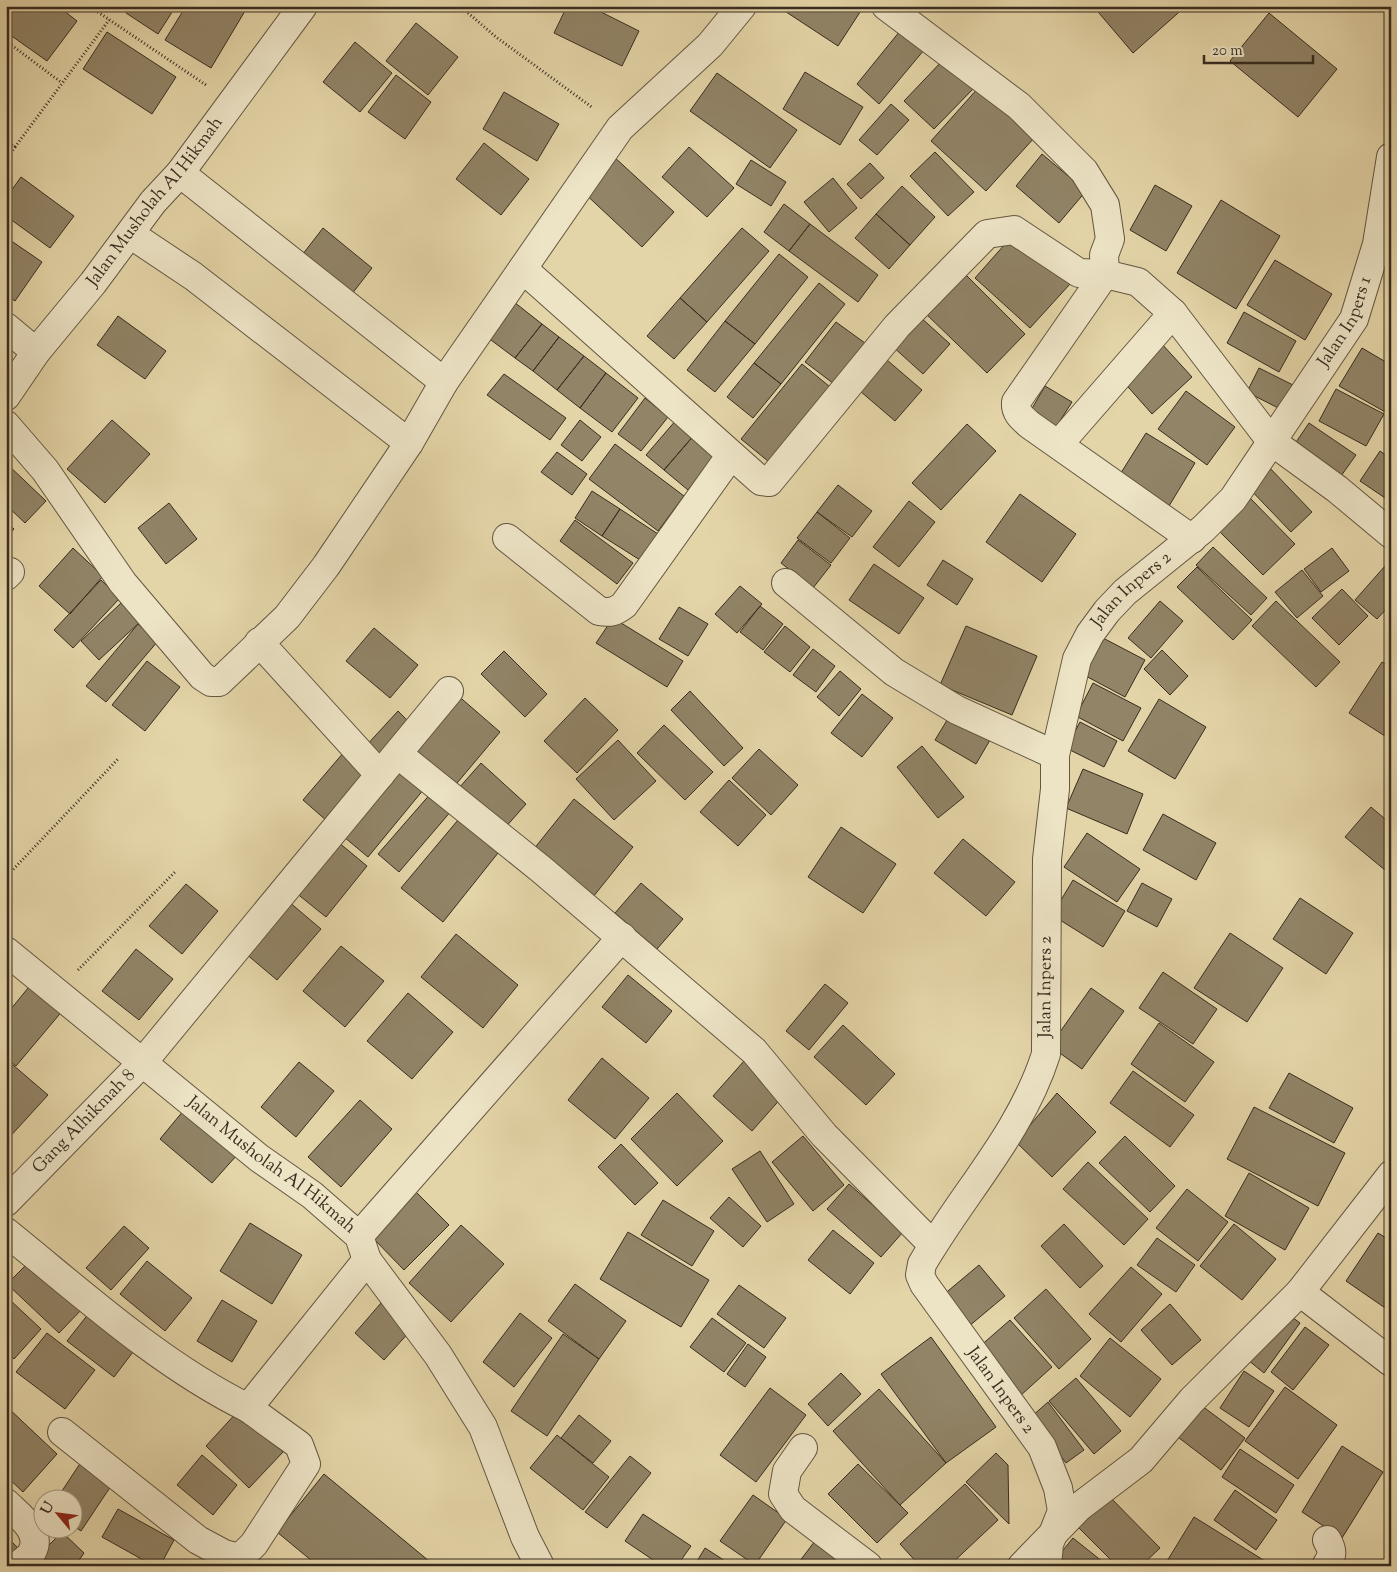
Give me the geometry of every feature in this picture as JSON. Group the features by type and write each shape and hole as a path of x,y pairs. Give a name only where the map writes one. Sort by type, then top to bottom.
{"street":[{"name":"Jalan Musholah Al Hikmah","path":"6,396 36,352 130,234 153,202 180,173 231,102 260,67 303,6"},
{"path":"6,425 44,470 123,583 202,676 211,682 219,682 287,616 326,566 409,443 444,382 620,128 710,45 742,6"},
{"path":"886,6 1019,106 1084,171 1105,205 1110,239 1104,255 1104,274 1016,402 1016,409 1020,416 1192,539"},
{"name":"Jalan Inpers 1","path":"1271,441 1354,319 1377,244 1391,157"},
{"path":"180,173 444,382"},
{"path":"523,269 730,455 761,481 769,482 897,326 987,234 1014,230 1079,274 1104,274 1138,282 1173,313 1271,441 1337,489 1391,534"},
{"path":"130,234 193,276 409,443"},
{"path":"1059,444 1173,313"},
{"path":"6,327 36,352"},
{"name":"Jalan Inpers 2","path":"1054,1534 1062,1511 1058,1488 1042,1447 924,1284 920,1275 922,1264 1015,1124 1036,1082 1046,1054 1047,859 1055,789 1055,755 1077,659 1090,634 1107,611 1125,592 1192,539 1233,499 1271,441"},
{"path":"506,538 599,611 609,613 616,611 624,605 730,455"},
{"path":"786,583 894,672 956,710 1055,755"},
{"path":"259,642 380,775"},
{"name":"Gang Alhikmah 8","path":"6,1202 143,1062 399,754 449,691"},
{"path":"399,754 622,937 754,1051 824,1135 933,1245"},
{"path":"248,1408 363,1248 622,937"},
{"name":"Jalan Musholah Al Hikmah","path":"6,951 259,1158 312,1195 363,1248 438,1355 483,1427 525,1537 540,1566"},
{"path":"1022,1566 1079,1507 1142,1460 1192,1400 1300,1292 1388,1187"},
{"path":"6,1232 120,1324 211,1390 248,1408 299,1445 306,1464 254,1544 240,1558 224,1554 198,1540 62,1432"},
{"path":"1300,1292 1391,1362"},
{"path":"804,1448 787,1471 783,1494 793,1509 868,1566"},
{"path":"6,1503 30,1526 34,1541 32,1552 18,1566"},
{"path":"1047,1566 1049,1544 1054,1534"}],"path":[{"path":"88,6 231,102"},
{"path":"460,6 496,37 620,128"},
{"path":"6,160 109,20"},
{"path":"6,41 62,83"},
{"path":"6,141 14,147"},
{"path":"6,877 119,758"},
{"path":"57,992 176,871"}],"building":[{"path":"6,6 58,6 77,21 47,61 6,32"},
{"path":"131,6 176,6 158,34 126,13"},
{"path":"186,6 248,6 211,68 165,40"},
{"path":"567,6 589,6 639,31 622,66 554,33"},
{"path":"777,6 864,6 838,46"},
{"path":"1093,6 1186,6 1133,53"},
{"path":"1269,13 1337,69 1298,117 1230,61"},
{"path":"416,23 458,57 428,95 386,61"},
{"path":"900,31 924,50 879,104 857,84"},
{"path":"107,32 176,77 152,114 83,69"},
{"path":"355,42 392,73 360,112 323,82"},
{"path":"944,59 974,88 934,129 904,101"},
{"path":"805,72 863,107 840,145 783,109"},
{"path":"717,73 797,130 770,168 690,111"},
{"path":"396,75 431,102 405,139 368,112"},
{"path":"979,87 1035,137 986,191 931,141"},
{"path":"504,92 559,124 537,161 483,129"},
{"path":"891,104 909,120 877,155 859,140"},
{"path":"484,143 529,179 501,215 456,179"},
{"path":"689,147 734,188 707,217 662,177"},
{"path":"935,152 974,192 948,216 910,176"},
{"path":"1042,154 1086,191 1059,223 1016,186"},
{"path":"612,155 674,212 642,247 581,190"},
{"path":"751,160 786,182 771,206 736,184"},
{"path":"870,163 884,178 861,199 847,184"},
{"path":"21,177 74,216 50,248 6,216 6,198"},
{"path":"833,178 857,208 829,232 804,202"},
{"path":"1155,185 1192,206 1166,251 1130,230"},
{"path":"902,186 935,217 910,245 876,214"},
{"path":"1221,200 1280,236 1236,309 1177,273"},
{"path":"784,204 810,224 789,251 764,232"},
{"path":"876,214 910,245 889,269 855,238"},
{"path":"810,224 878,275 858,302 789,251"},
{"path":"323,228 372,268 348,299 299,259"},
{"path":"742,228 769,251 707,322 680,298"},
{"path":"1014,234 1070,284 1030,328 975,278"},
{"path":"10,240 42,262 15,301 6,295 6,246"},
{"path":"779,254 808,277 755,344 725,321"},
{"path":"1275,260 1332,294 1305,340 1247,305"},
{"path":"962,271 1025,334 987,373 923,311"},
{"path":"819,283 845,304 781,384 754,363"},
{"path":"680,298 707,322 674,359 647,336"},
{"path":"514,302 542,324 515,358 487,337"},
{"path":"1244,312 1296,341 1279,372 1227,343"},
{"path":"918,315 950,344 923,374 891,345"},
{"path":"118,316 166,351 145,379 97,345"},
{"path":"725,321 755,344 715,392 687,370"},
{"path":"836,322 869,346 838,387 805,362"},
{"path":"542,324 559,337 533,371 515,358"},
{"path":"559,337 584,356 557,390 533,371"},
{"path":"1161,343 1192,377 1152,414 1121,379"},
{"path":"1362,348 1391,365 1391,407 1387,413 1339,386"},
{"path":"584,356 606,373 580,408 557,390"},
{"path":"887,360 922,390 895,421 860,391"},
{"path":"754,363 781,384 753,418 727,397"},
{"path":"802,364 835,391 774,466 741,439"},
{"path":"1259,368 1295,386 1282,410 1247,392"},
{"path":"606,373 638,398 612,432 580,408"},
{"path":"504,374 566,418 550,440 487,395"},
{"path":"1045,386 1072,402 1053,432 1027,417"},
{"path":"1336,389 1384,414 1366,446 1319,421"},
{"path":"1186,391 1235,427 1207,465 1158,429"},
{"path":"645,398 668,417 641,451 618,434"},
{"path":"677,419 695,434 664,470 646,455"},
{"path":"112,420 150,454 105,503 67,469"},
{"path":"580,420 601,437 582,461 561,445"},
{"path":"1309,423 1356,455 1336,483 1290,451"},
{"path":"967,424 996,451 941,510 912,483"},
{"path":"1146,433 1195,463 1169,506 1119,476"},
{"path":"695,434 718,453 688,490 664,470"},
{"path":"615,444 684,496 658,531 589,479"},
{"path":"1380,451 1391,459 1391,502 1360,481"},
{"path":"557,452 587,474 572,495 541,472"},
{"path":"6,463 46,501 25,523 6,505"},
{"path":"1266,464 1312,512 1291,532 1245,484"},
{"path":"838,485 872,511 852,537 817,512"},
{"path":"592,491 620,509 602,536 575,518"},
{"path":"1020,494 1076,534 1042,582 986,542"},
{"path":"1250,498 1295,544 1263,575 1218,530"},
{"path":"909,501 935,522 899,567 873,547"},
{"path":"169,503 197,539 166,564 138,528"},
{"path":"620,509 658,534 640,560 602,536"},
{"path":"817,512 850,538 831,563 797,538"},
{"path":"575,520 633,563 617,584 560,541"},
{"path":"6,522 14,529 6,538"},
{"path":"798,540 831,565 813,588 781,563"},
{"path":"1213,547 1267,598 1251,615 1196,565"},
{"path":"73,548 103,576 70,614 39,586"},
{"path":"1332,548 1349,571 1321,592 1304,569"},
{"path":"943,560 973,579 957,605 927,585"},
{"path":"874,564 924,598 899,634 849,600"},
{"path":"1385,566 1391,571 1391,604 1377,619 1355,600"},
{"path":"1197,567 1252,620 1233,640 1177,587"},
{"path":"1302,570 1323,596 1297,618 1275,592"},
{"path":"101,580 120,598 73,648 54,630"},
{"path":"740,586 762,604 737,633 715,614"},
{"path":"1342,589 1368,616 1339,645 1312,618"},
{"path":"1160,601 1183,621 1151,658 1128,638"},
{"path":"1276,601 1340,662 1316,687 1252,626"},
{"path":"121,603 140,622 99,660 81,641"},
{"path":"760,606 783,624 763,650 740,632"},
{"path":"679,607 708,624 688,656 659,639"},
{"path":"613,618 683,661 667,687 596,643"},
{"path":"138,624 158,641 106,702 86,686"},
{"path":"785,626 810,647 790,672 764,652"},
{"path":"966,626 1037,656 1012,715 940,685"},
{"path":"374,628 418,665 390,698 346,661"},
{"path":"1103,638 1145,660 1125,697 1084,675"},
{"path":"813,649 835,666 816,692 793,675"},
{"path":"1162,650 1188,676 1170,695 1144,669"},
{"path":"504,651 547,694 525,717 481,674"},
{"path":"147,661 180,687 145,731 112,705"},
{"path":"1382,662 1391,667 1391,733 1388,738 1349,713"},
{"path":"840,671 861,689 839,716 817,697"},
{"path":"1093,683 1141,708 1123,741 1076,716"},
{"path":"690,691 743,748 724,766 671,710"},
{"path":"455,693 500,732 452,789 406,751"},
{"path":"862,694 893,718 862,757 831,733"},
{"path":"585,698 618,730 577,773 544,741"},
{"path":"1159,699 1206,727 1175,779 1128,751"},
{"path":"398,711 414,727 380,763 364,748"},
{"path":"949,717 990,740 976,764 935,740"},
{"path":"1080,722 1117,741 1104,767 1066,748"},
{"path":"664,725 713,772 685,800 637,753"},
{"path":"618,740 656,781 614,820 576,779"},
{"path":"922,746 964,797 938,818 897,767"},
{"path":"759,749 798,785 771,815 732,778"},
{"path":"344,752 369,772 327,821 303,800"},
{"path":"394,763 424,789 368,857 338,832"},
{"path":"481,763 526,804 504,829 458,789"},
{"path":"1083,769 1143,794 1127,834 1066,808"},
{"path":"729,780 766,815 738,846 700,812"},
{"path":"432,792 452,810 399,872 378,854"},
{"path":"574,799 633,847 593,897 533,850"},
{"path":"1371,807 1391,824 1391,875 1345,837"},
{"path":"1163,814 1216,843 1196,880 1143,850"},
{"path":"458,820 498,853 443,922 401,888"},
{"path":"841,827 896,864 863,913 808,877"},
{"path":"1087,833 1140,869 1117,902 1064,867"},
{"path":"332,837 367,866 326,917 290,888"},
{"path":"963,839 1015,882 986,916 934,873"},
{"path":"1073,880 1125,911 1103,947 1052,915"},
{"path":"641,883 683,919 657,949 615,913"},
{"path":"1142,883 1172,899 1157,927 1127,911"},
{"path":"186,884 218,911 182,954 149,926"},
{"path":"1300,898 1353,933 1326,974 1273,939"},
{"path":"288,901 321,929 277,980 245,953"},
{"path":"1230,933 1283,968 1247,1022 1194,988"},
{"path":"456,934 518,985 483,1028 421,977"},
{"path":"341,946 384,981 345,1027 303,991"},
{"path":"136,949 173,979 139,1020 102,991"},
{"path":"1163,972 1217,1009 1193,1044 1139,1008"},
{"path":"628,975 672,1011 646,1043 602,1007"},
{"path":"33,982 64,1009 16,1066 6,1058 6,1015"},
{"path":"825,984 848,1003 809,1050 786,1031"},
{"path":"1091,988 1124,1011 1082,1069 1050,1046"},
{"path":"408,993 453,1032 412,1079 367,1041"},
{"path":"1159,1023 1214,1062 1185,1102 1131,1064"},
{"path":"843,1025 895,1074 866,1105 814,1057"},
{"path":"602,1058 649,1098 615,1139 568,1100"},
{"path":"744,1061 783,1096 752,1131 713,1096"},
{"path":"299,1062 334,1091 296,1137 261,1107"},
{"path":"13,1065 48,1095 6,1141 6,1073"},
{"path":"1133,1071 1194,1115 1170,1147 1110,1103"},
{"path":"1289,1073 1353,1108 1334,1143 1269,1108"},
{"path":"677,1093 723,1141 677,1186 631,1139"},
{"path":"1057,1093 1096,1132 1052,1177 1016,1142"},
{"path":"360,1100 392,1129 341,1187 308,1157"},
{"path":"1254,1107 1345,1153 1318,1206 1227,1159"},
{"path":"184,1110 237,1155 212,1183 160,1139"},
{"path":"803,1136 844,1185 813,1211 772,1162"},
{"path":"1125,1136 1175,1186 1150,1212 1099,1163"},
{"path":"621,1144 658,1183 635,1205 598,1167"},
{"path":"760,1151 794,1204 767,1222 732,1169"},
{"path":"1088,1162 1148,1219 1124,1245 1063,1189"},
{"path":"1249,1173 1309,1208 1285,1250 1225,1216"},
{"path":"849,1184 903,1232 881,1257 827,1209"},
{"path":"1187,1189 1228,1222 1198,1261 1156,1228"},
{"path":"415,1191 449,1225 404,1270 370,1235"},
{"path":"729,1197 761,1226 743,1247 710,1218"},
{"path":"663,1200 714,1231 692,1266 641,1235"},
{"path":"250,1223 302,1255 272,1304 220,1271"},
{"path":"1064,1224 1103,1266 1080,1288 1041,1246"},
{"path":"1234,1224 1276,1259 1242,1300 1200,1266"},
{"path":"461,1225 504,1264 451,1322 409,1283"},
{"path":"124,1226 149,1248 111,1290 86,1268"},
{"path":"833,1230 874,1263 850,1294 808,1260"},
{"path":"628,1232 709,1280 681,1327 600,1279"},
{"path":"1378,1233 1391,1241 1391,1312 1346,1281"},
{"path":"1157,1238 1195,1265 1176,1292 1137,1265"},
{"path":"33,1258 84,1307 59,1333 7,1284"},
{"path":"147,1261 192,1298 165,1331 120,1294"},
{"path":"979,1265 1005,1296 962,1332 936,1301"},
{"path":"1131,1267 1162,1294 1121,1342 1089,1314"},
{"path":"575,1284 626,1321 599,1359 548,1321"},
{"path":"739,1285 786,1318 764,1348 717,1314"},
{"path":"1046,1289 1091,1339 1059,1369 1014,1318"},
{"path":"10,1300 41,1329 14,1359 6,1351 6,1304"},
{"path":"222,1300 257,1321 232,1362 197,1341"},
{"path":"381,1303 411,1330 384,1360 355,1333"},
{"path":"1170,1304 1201,1340 1172,1365 1141,1330"},
{"path":"93,1308 139,1344 114,1377 67,1341"},
{"path":"1284,1311 1300,1323 1264,1373 1248,1360"},
{"path":"520,1313 552,1338 514,1387 483,1362"},
{"path":"712,1318 746,1343 724,1372 690,1347"},
{"path":"1010,1320 1052,1367 1020,1396 978,1348"},
{"path":"1305,1327 1329,1345 1293,1390 1271,1372"},
{"path":"47,1333 95,1370 65,1409 16,1372"},
{"path":"563,1334 599,1359 547,1436 511,1411"},
{"path":"931,1337 996,1427 946,1463 881,1374"},
{"path":"1110,1338 1161,1379 1130,1417 1080,1376"},
{"path":"748,1344 766,1357 745,1387 727,1374"},
{"path":"1244,1371 1274,1391 1249,1427 1220,1408"},
{"path":"841,1373 861,1394 828,1426 808,1404"},
{"path":"1076,1378 1121,1431 1094,1454 1049,1401"},
{"path":"1285,1387 1337,1425 1298,1479 1245,1441"},
{"path":"770,1388 806,1415 756,1482 720,1455"},
{"path":"879,1389 946,1463 900,1505 833,1431"},
{"path":"1194,1400 1245,1438 1221,1470 1170,1431"},
{"path":"1048,1402 1084,1450 1066,1463 1031,1417"},
{"path":"6,1406 57,1454 23,1492 6,1476"},
{"path":"239,1410 283,1452 249,1488 206,1446"},
{"path":"579,1415 611,1441 593,1463 561,1438"},
{"path":"557,1435 609,1477 583,1510 530,1468"},
{"path":"1342,1446 1383,1472 1342,1538 1302,1512"},
{"path":"1240,1449 1294,1485 1276,1513 1222,1477"},
{"path":"996,1453 1008,1465 1009,1524 966,1482"},
{"path":"202,1455 237,1485 213,1515 177,1485"},
{"path":"630,1456 651,1473 607,1528 585,1512"},
{"path":"83,1459 115,1480 82,1530 82,1490 63,1490"},
{"path":"858,1464 908,1513 877,1543 828,1494"},
{"path":"324,1474 435,1566 318,1566 277,1532"},
{"path":"965,1484 998,1520 949,1566 920,1566 900,1544"},
{"path":"1235,1490 1277,1520 1256,1550 1214,1520"},
{"path":"1104,1491 1160,1548 1141,1566 1117,1566 1073,1522"},
{"path":"753,1495 787,1519 755,1565 720,1541"},
{"path":"118,1509 174,1540 160,1566 154,1566 102,1537"},
{"path":"643,1514 691,1546 677,1566 662,1566 625,1541"},
{"path":"1194,1517 1265,1561 1262,1566 1164,1566"},
{"path":"6,1536 20,1550 6,1563"},
{"path":"818,1537 857,1566 796,1566"},
{"path":"1073,1538 1108,1566 1050,1566"},
{"path":"54,1540 70,1540 84,1553 75,1566 28,1566"},
{"path":"705,1548 733,1566 694,1566"}]}
